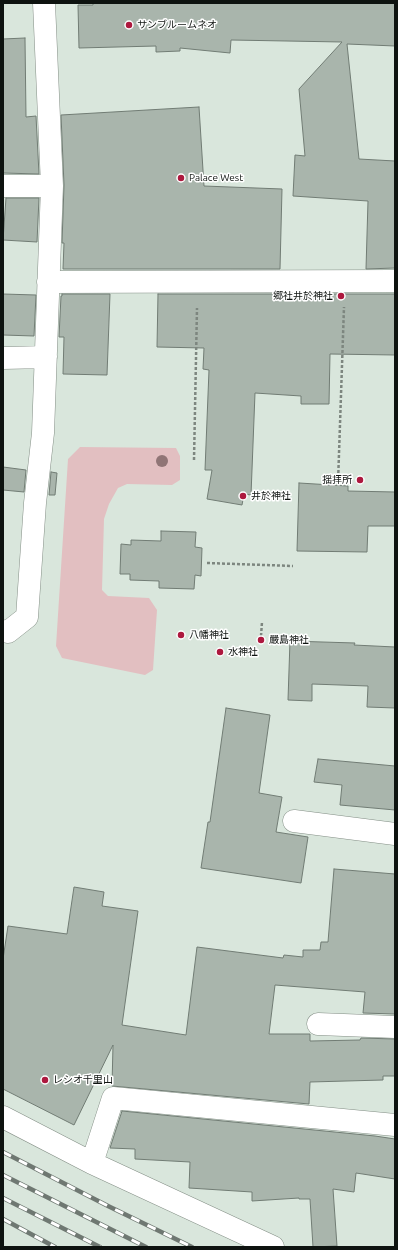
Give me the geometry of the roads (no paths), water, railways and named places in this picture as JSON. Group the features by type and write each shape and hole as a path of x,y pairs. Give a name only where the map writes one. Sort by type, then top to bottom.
{"street":[{"path":"3,631 8,632 27,617 35,503 43,433 52,186 44,3"},
{"path":"3,186 52,186"},
{"path":"48,282 395,281"},
{"path":"3,358 46,357"},
{"path":"294,821 395,834"},
{"path":"318,1024 395,1027"},
{"path":"92,1163 113,1098 395,1126"},
{"path":"3,1117 92,1163 273,1247"}],"railway":[{"path":"3,1152 192,1247"},
{"path":"3,1175 146,1247"},
{"path":"3,1198 100,1247"},
{"path":"3,1219 55,1247"}],"place":[{"name":"サンブルームネオ","path":"129,25"},
{"name":"Palace West","path":"181,178"},
{"name":"郷社井於神社","path":"341,296"},
{"name":"揺拝所","path":"360,480"},
{"name":"井於神社","path":"243,496"},
{"name":"八幡神社","path":"181,635"},
{"name":"嚴島神社","path":"261,640"},
{"name":"水神社","path":"220,652"},
{"name":"レシオ千里山","path":"45,1080"}]}
